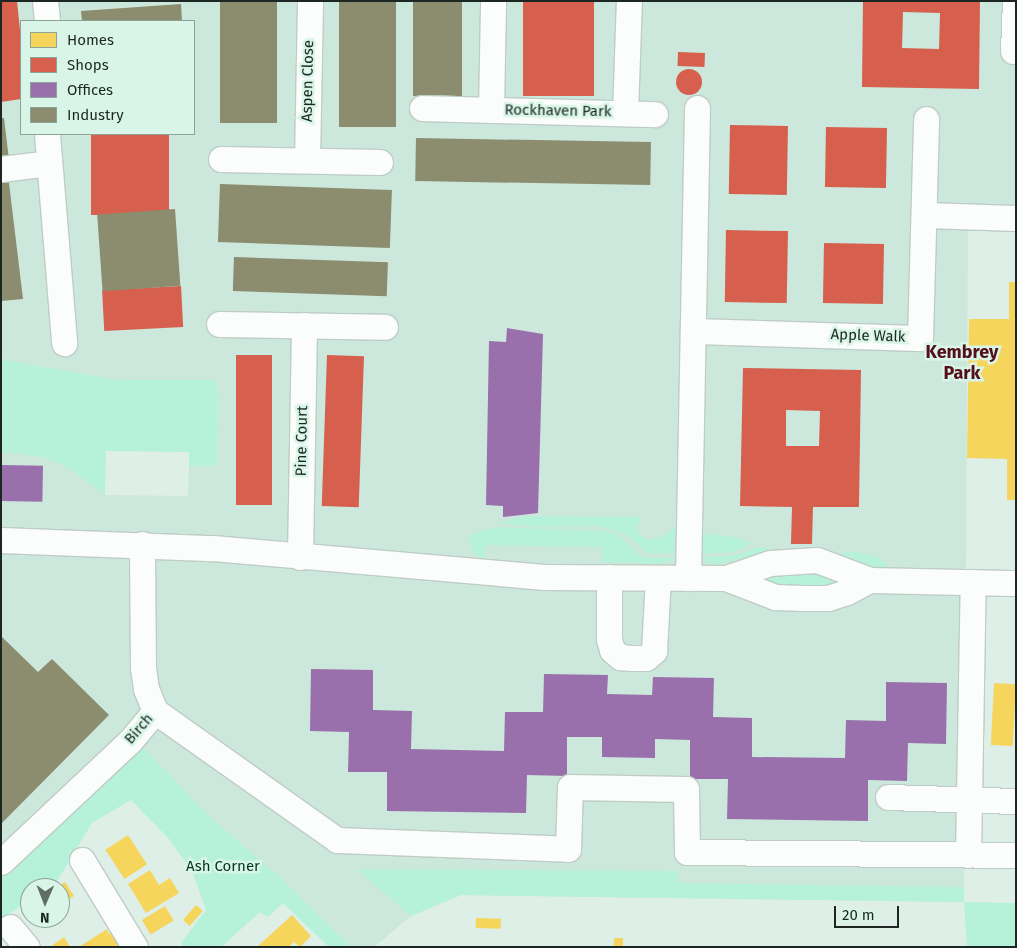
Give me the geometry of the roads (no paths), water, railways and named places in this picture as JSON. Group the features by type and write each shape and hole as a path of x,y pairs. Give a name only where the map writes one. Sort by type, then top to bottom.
{"lane":[{"path":"45,1 47,20"},
{"name":"Aspen Close","path":"307,160 310,1"},
{"name":"Rockhaven Park","path":"491,110 493,1"},
{"name":"Rockhaven Park","path":"625,113 629,1"},
{"path":"1013,51 1015,1"},
{"name":"Rockhaven Park","path":"422,108 654,114"},
{"path":"688,578 698,108"},
{"name":"Apple Walk","path":"693,331 920,338 926,119"},
{"path":"47,135 64,343"},
{"path":"221,158 380,162"},
{"path":"1,169 49,163"},
{"path":"924,215 1016,218"},
{"path":"219,324 385,327"},
{"name":"Pine Court","path":"300,556 304,325"},
{"path":"1,540 142,544 544,577 726,578 790,559 833,564 870,580 1016,583"},
{"name":"Birch","path":"1,862 130,741 156,711 146,689 143,668 142,544"},
{"path":"610,577 609,639 612,650 620,657 631,658 646,658 654,651 658,578"},
{"path":"726,578 775,597 802,598 834,596 870,580"},
{"path":"968,855 973,582"},
{"path":"156,711 337,840 568,848 570,788 686,790 687,852 1016,856"},
{"path":"888,797 1016,801"},
{"path":"82,860 135,947"},
{"path":"10,927 27,947"}],"district":[{"name":"Kembrey Park","path":"962,363"}],"park label":[{"name":"Ash Corner","path":"223,867"}]}
